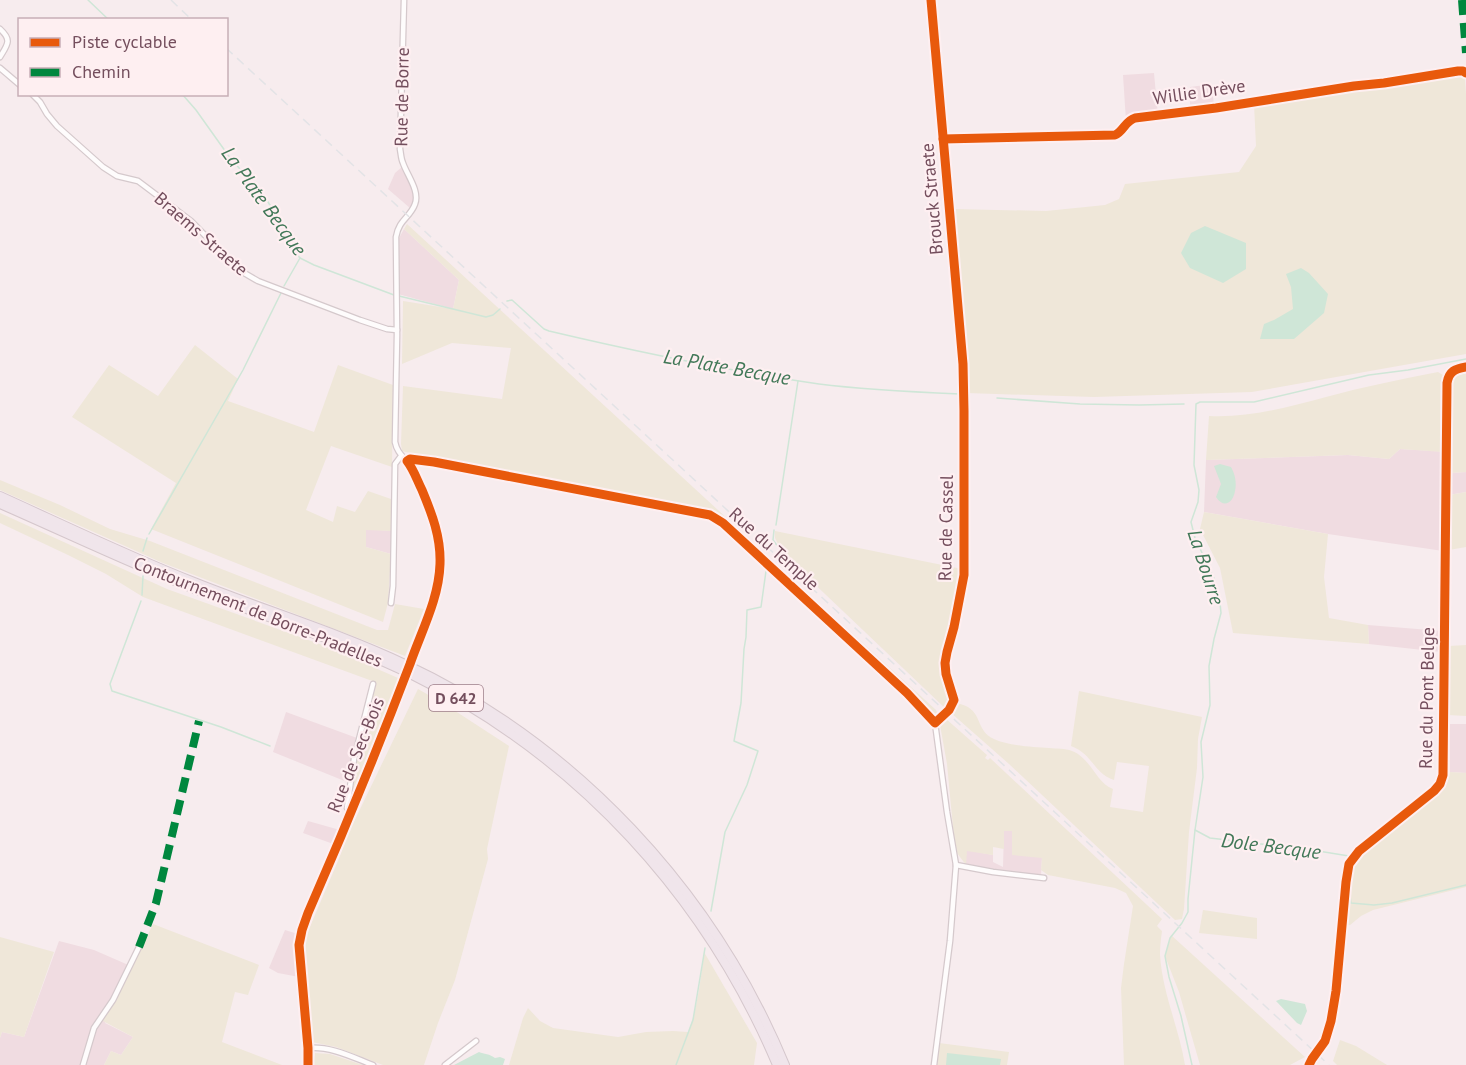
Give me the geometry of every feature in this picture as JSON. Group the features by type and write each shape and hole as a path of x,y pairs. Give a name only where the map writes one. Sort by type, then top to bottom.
{"highway":[{"name":"D 642","path":"0,496 186,579 389,657 461,693 521,732 565,766 612,808 678,883 734,964 761,1012 785,1065"},
{"name":"Contournement de Borre-Pradelles","path":"0,504 180,584 376,658 440,689 509,732 586,793 626,832 667,879 700,922 729,968 755,1016 777,1065"}],"street":[{"name":"Rue de Borre","path":"397,330 397,231 401,221 414,206 416,199 400,149 404,0"},
{"name":"Brouck Straete","path":"931,0 964,395"},
{"path":"0,28 8,41 0,57"},
{"path":"0,68 18,82"},
{"name":"Willie Drève","path":"943,139 1115,135 1129,120 1135,118 1216,108 1458,70 1465,73"},
{"name":"Braems Straete","path":"34,96 54,123 100,165 117,176 141,183 176,209 245,274 360,320 389,330 397,330"},
{"path":"391,603 395,464 401,456 395,442 397,330"},
{"name":"Rue du Pont Belge","path":"1309,1065 1327,1038 1331,1022 1347,870 1351,861 1357,853 1434,791 1443,775 1447,383 1453,371 1466,367"},
{"name":"Rue de Cassel","path":"935,723 949,710 954,700 945,663 964,575 964,395"},
{"name":"Rue de Sec-Bois","path":"308,1065 300,937 402,685 436,592 439,576 440,558 434,519 415,475 407,461 401,456"},
{"name":"Rue du Temple","path":"407,461 412,459 429,461 710,515 723,523 902,689 935,723"},
{"name":"Rue de Sec-Bois","path":"351,813 347,808 351,778 373,684"},
{"path":"934,1065 950,941 956,865 935,723"},
{"path":"956,865 1044,878"},
{"path":"83,1065 95,1024 113,1000 139,947"},
{"path":"445,1065 476,1041"},
{"path":"308,1048 333,1050 373,1065"}],"shaded area":[{"path":"1154,73 1158,116 1126,121 1123,75"},
{"path":"1458,76 1465,78 1466,94 1466,354 1252,392 1094,397 966,393 954,209 1046,211 1105,205 1119,199 1125,184 1239,172 1256,146 1254,104"},
{"path":"1212,84 1214,107 1190,110 1190,87"},
{"path":"402,167 414,192 410,208 388,189 395,173"},
{"path":"407,224 758,547 756,551 706,508 604,492 402,451 403,386 502,399 511,348 452,343 402,364 403,301 453,309 459,280 404,229"},
{"path":"1205,226 1246,243 1246,269 1223,283 1190,268 1181,253 1191,233"},
{"path":"404,229 459,280 453,309 398,294 398,240"},
{"path":"1301,268 1309,273 1328,294 1324,313 1294,339 1260,339 1264,324 1293,309 1291,287 1286,274"},
{"path":"195,345 238,379 228,401 314,432 338,365 393,385 392,467 331,446 306,510 333,522 337,506 355,512 368,491 391,499 391,531 366,530 366,547 391,554 388,603 383,622 151,529 176,483 72,417 109,365 158,396"},
{"path":"1438,372 1443,375 1445,383 1443,452 1400,449 1389,459 1348,455 1206,460 1209,416 1268,411"},
{"path":"1466,373 1466,472 1450,473 1452,377"},
{"path":"1400,449 1450,452 1450,473 1466,472 1466,492 1449,495 1449,550 1328,534 1204,512 1206,460 1348,455 1389,459"},
{"path":"1220,464 1231,467 1236,482 1232,499 1225,504 1216,497 1221,484 1214,466"},
{"path":"0,480 110,529 150,541 377,630 388,630 395,604 424,609 405,656 163,563 0,490"},
{"path":"1466,492 1466,547 1449,550 1449,495"},
{"path":"1204,512 1328,534 1324,577 1329,618 1368,625 1369,644 1233,633 1220,568 1200,529"},
{"path":"0,513 167,589 325,646 398,678 395,695 354,800 350,801 375,682 143,597 106,574 0,523"},
{"path":"366,529 391,531 391,554 366,547"},
{"path":"775,531 962,569 943,661 948,692 948,705 945,708 784,555 775,538"},
{"path":"787,574 936,710 938,715 932,716 788,581"},
{"path":"1368,625 1442,631 1441,652 1369,644"},
{"path":"1466,645 1466,716 1448,715 1449,646"},
{"path":"418,689 509,746 487,849 488,859 455,980 424,1065 383,1065 336,1047 312,1042 309,1027 306,936 350,830"},
{"path":"1079,691 1202,717 1198,739 1182,919 1175,920 1009,764 950,712 953,707 960,704 968,707 976,715 984,731 1000,741 1021,746 1064,749 1079,754 1102,782 1113,789 1110,807 1143,812 1149,766 1117,762 1114,780 1107,777 1084,754 1071,746"},
{"path":"286,712 357,738 347,782 273,752"},
{"path":"945,718 987,755 985,758 988,760 990,758 1162,919 1157,926 1162,931 1161,968 1185,1065 1124,1065 1121,988 1133,906 1126,893 1115,888 1048,875 1041,870 1042,858 1012,855 1012,831 1004,831 1004,849 993,847 993,855 967,851 966,865 957,853 947,764 940,725"},
{"path":"1449,724 1466,724 1466,773 1450,772"},
{"path":"1450,772 1466,773 1466,887 1373,910 1350,925 1344,926 1350,875 1357,857 1437,795 1448,781"},
{"path":"308,821 340,830 336,845 303,833"},
{"path":"1012,830 1042,857 1041,876 966,865 966,850 993,855 993,862 1003,867 1004,831"},
{"path":"1203,910 1257,918 1257,939 1199,933"},
{"path":"153,924 259,965 248,995 235,992 222,1042 282,1065 104,1065 111,1051 121,1055 133,1037 101,1020 116,1001"},
{"path":"285,930 298,934 296,952 299,977 278,973 269,968"},
{"path":"1171,935 1305,1057 1290,1065 1200,1065 1179,992 1165,956"},
{"path":"0,937 54,952 24,1037 2,1032 0,1038"},
{"path":"59,941 94,950 133,967 105,1023 133,1037 121,1055 111,1051 104,1065 0,1065 2,1032 24,1037"},
{"path":"704,952 757,1043 754,1065 509,1065 528,1008 540,1021 553,1028 618,1037 646,1032 688,1032 697,1003"},
{"path":"1281,999 1305,1004 1307,1011 1301,1025 1276,1001"},
{"path":"1340,1040 1356,1046 1387,1065 1337,1065 1333,1061"},
{"path":"939,1043 1009,1052 1007,1065 937,1065"},
{"path":"479,1052 505,1059 503,1065 454,1065"},
{"path":"315,1053 330,1054 363,1065 313,1065"},
{"path":"947,1053 1001,1059 1000,1065 946,1065"}],"waterway":[{"name":"La Plate Becque","path":"88,0 107,18"},
{"name":"La Plate Becque","path":"184,96 228,155 268,202 300,258 394,295"},
{"path":"284,286 300,258"},
{"path":"149,534 243,370 281,293"},
{"name":"La Plate Becque","path":"399,296 486,317 500,309"},
{"name":"La Plate Becque","path":"507,301 512,300 549,331 650,354 819,384 960,394"},
{"name":"La Bourre","path":"1192,1065 1165,956 1170,938 1188,912 1195,830 1203,777 1201,742 1210,705 1209,666 1221,613 1214,578 1195,538 1191,522 1198,502 1199,490 1194,465 1196,404 1200,402 1254,402 1369,375 1466,359"},
{"path":"776,525 798,381"},
{"path":"997,398 1080,404 1184,404"},
{"path":"774,530 773,540 779,550"},
{"path":"143,551 147,538"},
{"path":"711,911 725,832 747,785 758,751 734,741 741,703 747,610 761,607 765,565"},
{"path":"142,595 143,576"},
{"path":"141,601 110,684 112,691 221,727 270,746"},
{"name":"Dole Becque","path":"1195,830 1210,838 1349,856"},
{"name":"Dole Becque","path":"1356,861 1350,887 1351,903 1374,905 1392,903 1466,885"},
{"path":"676,1065 693,1020 705,948"}],"railway":[{"path":"171,0 190,18"},
{"path":"228,50 1329,1065"}],"marked path":[{"path":"1462,0 1466,53"},
{"path":"139,947 156,903 199,721"}],"cycle path":[{"path":"308,1065 299,945 302,930 398,695 429,615 439,577 440,554 437,535 426,499 407,461 410,459 710,515 723,523 907,693 935,723 949,710 954,700 945,663 964,575 963,364 931,0"},
{"path":"943,139 1115,135 1135,118 1458,71 1466,73"},
{"path":"1309,1065 1325,1041 1331,1021 1349,864 1359,851 1434,791 1443,775 1447,383 1453,371 1466,367"}]}
